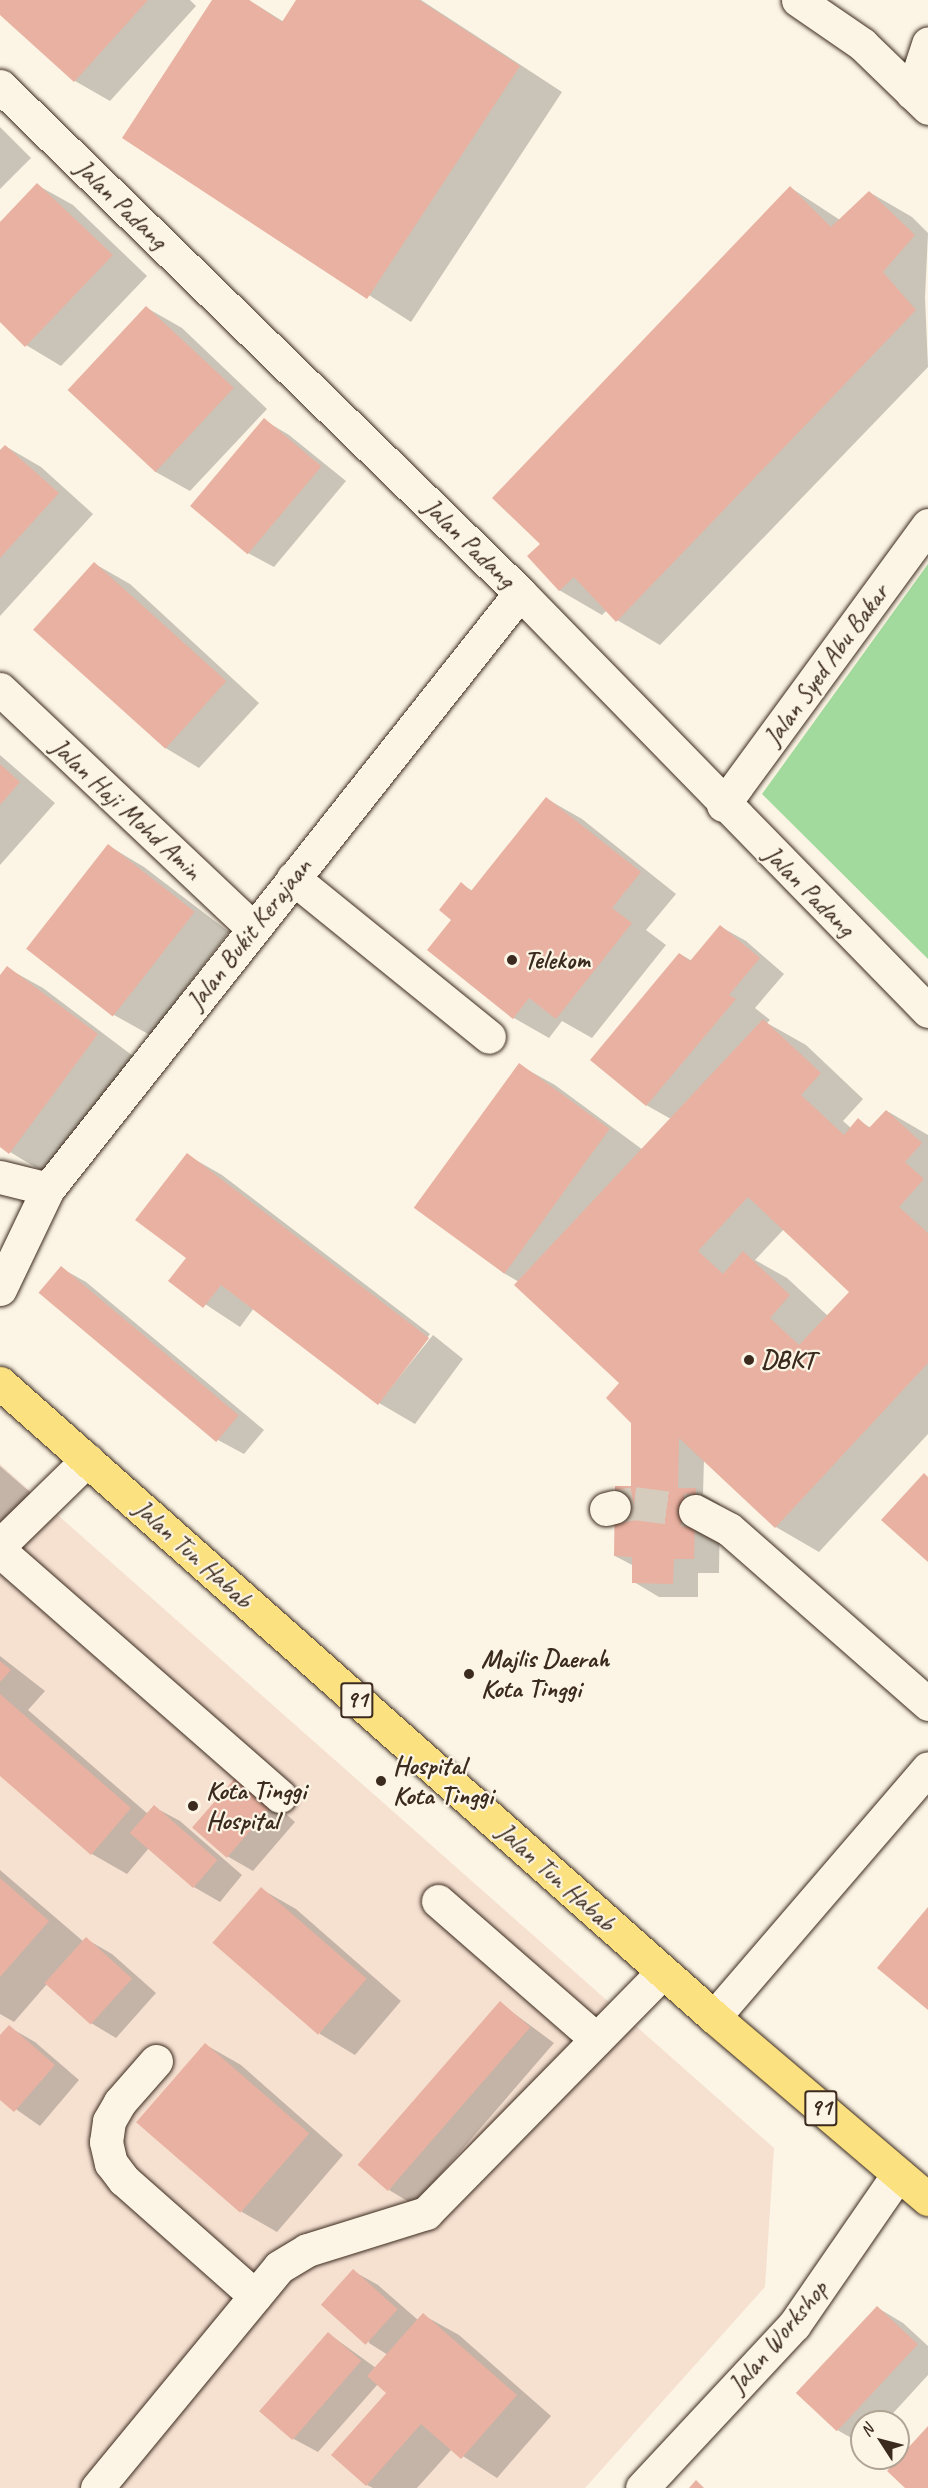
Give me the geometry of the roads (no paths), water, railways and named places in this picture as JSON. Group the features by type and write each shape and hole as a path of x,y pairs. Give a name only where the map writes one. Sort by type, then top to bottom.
{"highway":[{"name":"Jalan Tun Habab","path":"0,1383 714,2017 928,2199"}],"street":[{"path":"798,0 832,10 862,44 920,100"},
{"path":"920,100 928,44"},
{"name":"Jalan Padang","path":"0,86 520,592 723,805 928,1011"},
{"name":"Jalan Syed Abu Bakar","path":"723,805 928,525"},
{"name":"Jalan Bukit Kerajaan","path":"0,1289 48,1189 520,592"},
{"name":"Jalan Haji Mohd Amin","path":"0,689 253,928"},
{"path":"293,878 489,1037"},
{"path":"0,1177 48,1189"},
{"path":"0,1545 87,1461"},
{"path":"695,1511 729,1529 928,1704"},
{"path":"0,1551 280,1796"},
{"path":"714,2017 928,1768"},
{"path":"438,1901 596,2039"},
{"path":"97,2488 279,2267 296,2254 426,2213 663,1972"},
{"path":"156,2061 120,2102 109,2121 106,2142 111,2163 124,2180 255,2296"},
{"name":"Jalan Workshop","path":"642,2488 794,2325 898,2174"}],"tunnel":[{"path":"614,1507 634,1503 695,1511"}],"place":[{"name":"Telekom","path":"512,960"},
{"name":"DBKT","path":"749,1360"},
{"name":"Majlis Daerah Kota Tinggi","path":"469,1674"},
{"name":"Hospital Kota Tinggi","path":"381,1781"},
{"name":"Kota Tinggi Hospital","path":"193,1806"}]}
